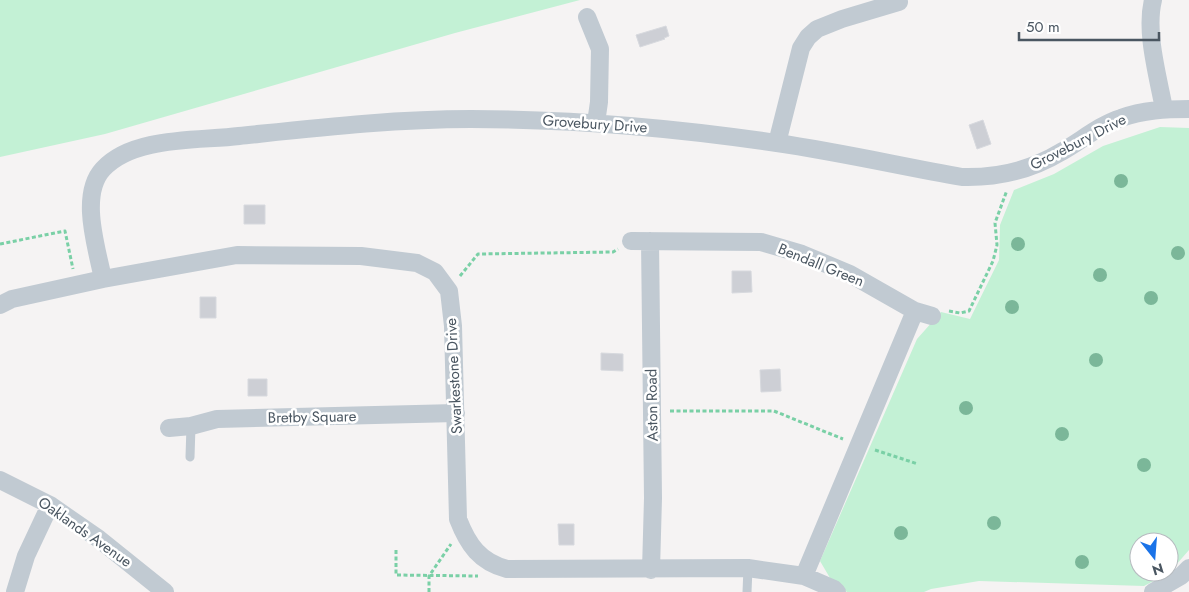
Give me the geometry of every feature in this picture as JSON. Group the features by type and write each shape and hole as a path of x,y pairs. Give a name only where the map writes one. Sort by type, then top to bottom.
{"street":[{"path":"1153,0 1150,11 1150,29 1164,109"},
{"path":"778,143 801,48 808,38 817,30 842,19 899,2"},
{"path":"587,17 600,49 599,102 596,123"},
{"name":"Grovebury Drive","path":"103,279 91,216 93,184 102,170 116,158 150,145 341,126 415,121 470,119 596,123 778,143 962,177 985,177 1035,165 1060,153 1120,118 1164,109 1189,109"},
{"name":"Aston Road","path":"650,241 652,570"},
{"name":"Bendall Green","path":"631,242 761,242 802,254 850,274 924,314"},
{"path":"0,305 12,299 103,279 237,255 361,256 417,263 435,272 449,290"},
{"name":"Swarkestone Drive","path":"449,290 453,326 458,519 464,534 476,552 493,565 507,570 748,568 804,576 837,592"},
{"path":"804,576 859,446 924,314"},
{"name":"Bretby Square","path":"170,428 191,426 217,419 456,413"},
{"name":"Oaklands Avenue","path":"0,480 50,505 99,539 165,592"},
{"path":"14,592 26,556 50,505"},
{"path":"1153,592 1181,576 1189,568"}],"lane":[{"path":"190,457 191,426"},
{"path":"747,592 748,568"}],"path":[{"path":"924,314 945,310 960,313 969,310 993,261 996,246 995,223 1008,188 1005,173"},
{"path":"0,244 66,231 76,285"},
{"path":"449,290 478,254 613,252 631,242"},
{"path":"652,411 774,411 859,446 893,454 918,464"},
{"path":"429,592 429,576 453,541 464,534"},
{"path":"396,550 396,575 481,576 493,565"}],"green space":[{"path":"0,0 580,0 455,33 105,134 0,157"},
{"path":"1160,127 1189,128 1189,550 1179,562 1179,532 1129,532 1129,582 1152,582 1144,586 979,581 931,589 924,592 847,592 830,578 820,561 917,339 941,312 970,319 999,260 1000,225 1014,190 1054,174 1103,146"}],"building":[{"path":"666,26 669,36 640,47 636,35"},
{"path":"983,120 991,144 977,149 969,125"},
{"path":"244,205 265,205 265,224 244,224"},
{"path":"732,271 751,271 752,292 732,293"},
{"path":"200,297 216,297 216,318 200,318"},
{"path":"601,353 623,354 623,371 601,370"},
{"path":"780,369 781,391 761,392 760,370"},
{"path":"248,379 267,379 267,396 248,396"},
{"path":"558,524 574,524 574,545 559,545"}]}
